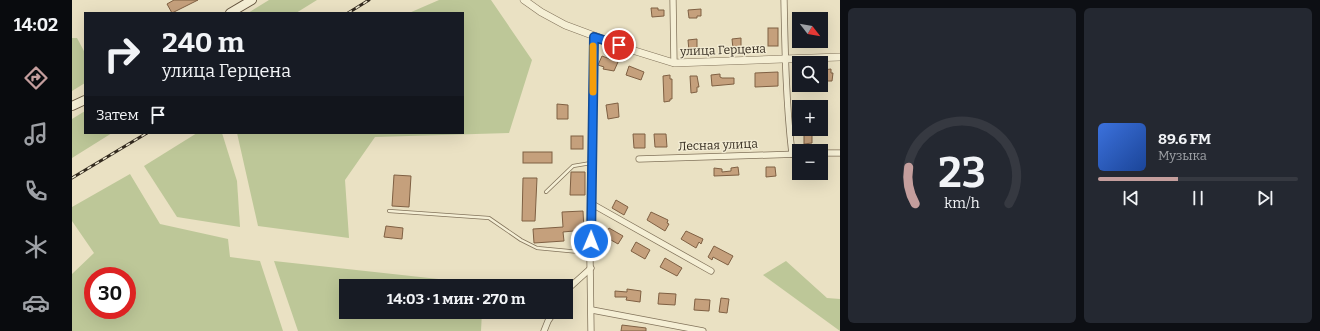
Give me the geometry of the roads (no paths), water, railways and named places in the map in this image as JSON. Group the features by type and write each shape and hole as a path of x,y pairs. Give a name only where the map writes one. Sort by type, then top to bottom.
{"main road":[{"path":"232,12 252,0"},
{"path":"72,106 84,100"}],"street":[{"name":"улица Герцена","path":"524,0 541,12 565,25 594,37 674,64 785,58 840,57"},
{"path":"673,0 674,64"},
{"path":"784,0 787,109 792,154"},
{"path":"591,331 594,37"},
{"path":"828,153 840,153"},
{"name":"Лесная улица","path":"639,159 792,154"},
{"path":"592,204 711,271"},
{"path":"573,284 591,268"},
{"path":"592,310 703,331"},
{"path":"544,331 549,319"}],"lane":[{"path":"546,192 573,166 592,163"},
{"path":"389,211 489,218 521,240 536,248 591,253"}],"railway":[{"path":"350,12 369,0"},
{"path":"72,178 145,134"}]}
